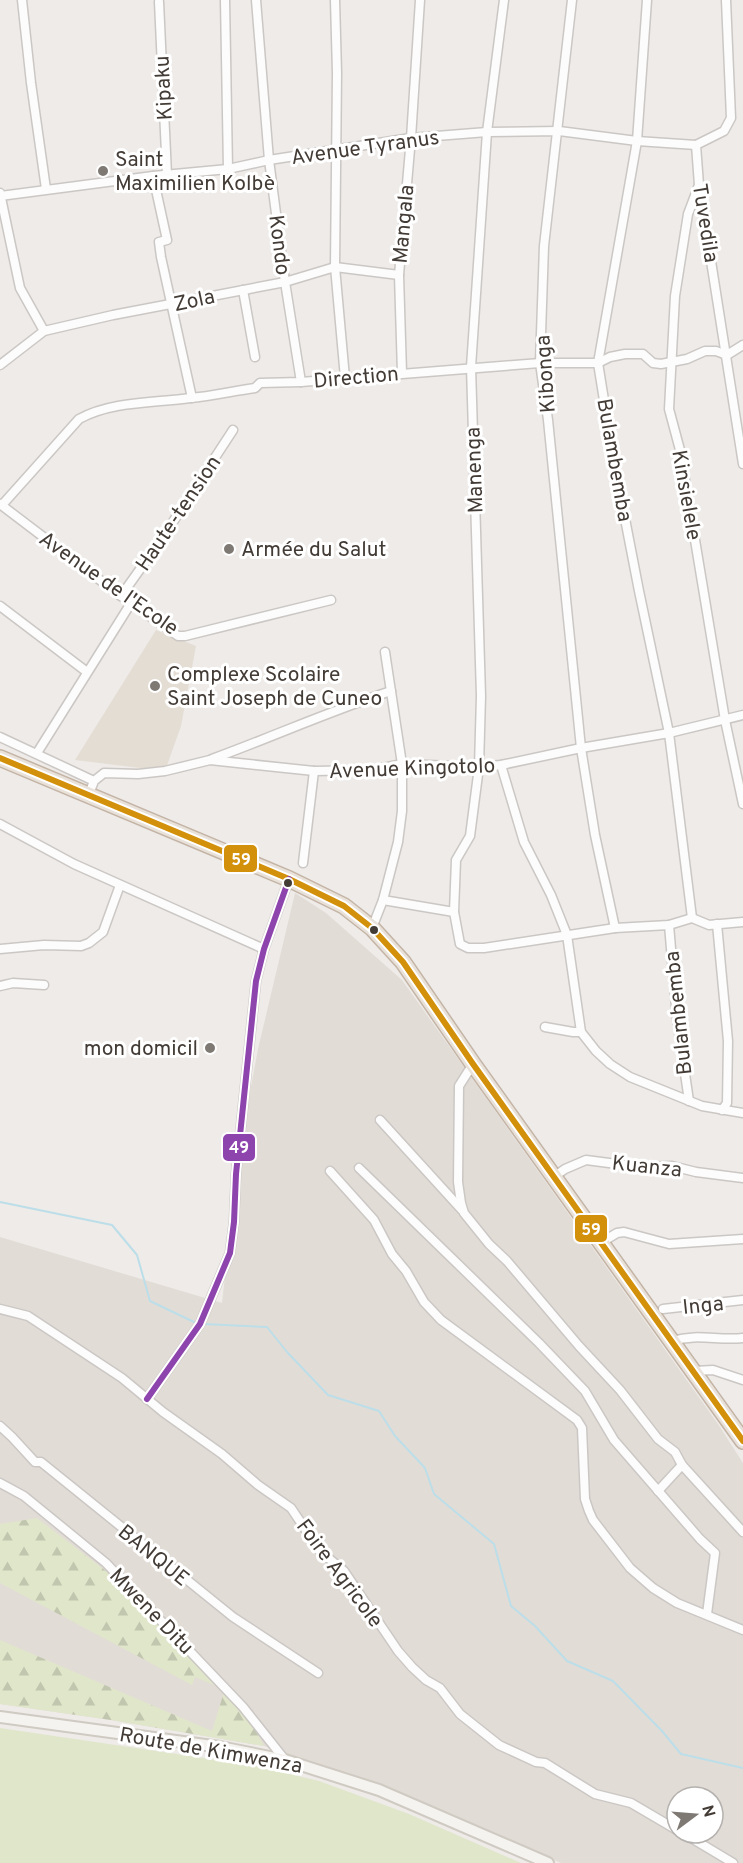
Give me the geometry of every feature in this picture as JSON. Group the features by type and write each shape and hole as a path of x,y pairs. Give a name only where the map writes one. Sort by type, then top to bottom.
{"highway":[{"path":"0,758 92,787 344,906 372,928 403,962 473,1064 743,1441"}],"street":[{"path":"22,0 46,189"},
{"path":"225,0 228,169"},
{"name":"Kondo","path":"256,0 269,160 301,382"},
{"path":"335,0 338,73 335,267 345,378"},
{"name":"Manenga","path":"504,0 487,132 471,367 481,696 479,767 470,836 456,860 454,912 459,944 463,947 475,948 567,935"},
{"name":"Kibonga","path":"572,0 544,246 540,363 548,420 581,748 595,835 615,928"},
{"name":"Bulambemba","path":"647,0 638,141 598,363 634,567 669,733 692,918"},
{"path":"696,145 724,131 731,118 726,0"},
{"name":"Kipaku","path":"159,2 167,175"},
{"name":"Mangala","path":"402,374 399,275 411,138 419,2"},
{"name":"Avenue Tyranus","path":"0,195 228,169 269,160 411,138 487,132 558,131 638,141 696,145"},
{"name":"Tuvedila","path":"696,145 699,185 743,464"},
{"path":"153,176 167,240 159,242 192,398"},
{"name":"Kinsielele","path":"699,185 688,214 675,296 669,409 680,450 725,720 743,804"},
{"path":"0,195 20,288 44,331"},
{"name":"Zola","path":"0,365 44,331 132,311 285,282 335,267 399,275"},
{"path":"243,290 255,357"},
{"path":"672,362 687,359 705,351 716,351 727,355 743,345"},
{"name":"Direction","path":"1,505 79,419 107,408 192,398 255,387 260,384 471,367 540,363 598,363 619,355 643,354 653,363 672,362"},
{"name":"Haute-tension","path":"121,596 233,430"},
{"name":"Avenue de l'Ecole","path":"1,505 121,596 181,636 331,600"},
{"path":"37,753 131,603"},
{"path":"0,606 87,672"},
{"path":"372,928 383,900 402,811 402,764 385,652"},
{"path":"210,760 348,705 391,691"},
{"name":"Avenue Kingotolo","path":"92,787 104,774 109,772 138,774 165,771 210,760 314,771 374,770 402,764 479,767 501,765 669,733 743,715"},
{"path":"0,736 37,753 92,787"},
{"path":"501,765 524,842 551,895 567,935 581,1032 610,1064 630,1077 688,1101 743,1113"},
{"path":"303,863 314,771"},
{"path":"0,824 74,864 264,949"},
{"path":"147,1399 200,1324 230,1253 254,994 264,949 289,879"},
{"path":"0,949 63,944 74,946 89,942 103,932 120,885"},
{"path":"383,900 454,912"},
{"path":"567,935 615,928 669,925 692,918 709,925 743,922"},
{"path":"717,924 728,1041 727,1103 722,1110"},
{"name":"Bulambemba","path":"669,925 677,1019 688,1101"},
{"path":"0,986 13,983 44,985"},
{"path":"545,1027 581,1032"},
{"path":"464,1213 458,1182 459,1086 473,1064"},
{"path":"380,1120 489,1244 514,1268 526,1286 571,1338 607,1379 620,1390 658,1439 675,1452 682,1465 743,1532"},
{"name":"Kuanza","path":"555,1176 586,1160 640,1167 672,1166 696,1172 743,1178"},
{"path":"359,1168 577,1383 585,1392 614,1440 715,1554 707,1614"},
{"path":"330,1171 374,1220 392,1254 406,1271 424,1302 441,1320 577,1420 582,1428 585,1499 592,1520 630,1568 653,1588 669,1598 743,1630"},
{"path":"602,1242 617,1233 624,1232 669,1244 743,1239"},
{"name":"Inga","path":"663,1309 743,1300"},
{"name":"Foire Agricole","path":"0,1309 30,1318 122,1378 294,1512 320,1551 344,1571 398,1651 426,1680 440,1688 460,1714 500,1745 536,1762 545,1763 596,1794 631,1803 665,1823"},
{"path":"672,1341 686,1337 712,1336 730,1340 743,1338"},
{"path":"694,1371 713,1370 743,1380"},
{"name":"BANQUE","path":"0,1426 35,1462 41,1462 233,1617 318,1673"},
{"path":"658,1491 682,1465"},
{"name":"Mwene Ditu","path":"0,1483 24,1496 106,1563 229,1692 285,1760"},
{"name":"Route de Kimwenza","path":"0,1717 220,1748 285,1760 379,1790 548,1863"},
{"path":"703,1845 733,1863"}],"shaded area":[{"name":"Complexe Scolaire Saint Joseph de Cuneo","path":"156,630 196,646 181,726 165,771 75,760"},
{"path":"295,893 326,913 402,980 718,1424 743,1463 743,1863 561,1863 399,1793 264,1746 0,1704 0,1237 222,1303 239,1152 258,1049"}],"green space":[{"path":"37,1518 106,1571 246,1713 264,1746 0,1704 0,1640 212,1731 224,1692 219,1687 195,1677 192,1685 0,1583 0,1524"},
{"path":"0,1728 251,1765 319,1781 409,1814 521,1863 0,1863"}],"waterway":[{"path":"0,1202 112,1225 137,1255 150,1301 196,1323"},
{"path":"204,1324 267,1327 287,1352 328,1395 379,1411 395,1436 425,1468 434,1494 494,1544 511,1606 535,1626 567,1661 613,1681 681,1754 743,1768"}],"transit line":[{"name":"59","path":"0,758 289,879 344,906 372,928 403,962 473,1064 743,1441"},
{"name":"49","path":"147,1399 200,1324 230,1253 256,981 264,949 289,879"}],"place":[{"name":"Saint Maximilien Kolbè","path":"103,171"},
{"name":"Armée du Salut","path":"229,549"},
{"name":"Complexe Scolaire Saint Joseph de Cuneo","path":"155,686"},
{"name":"mon domicil","path":"210,1048"}]}
